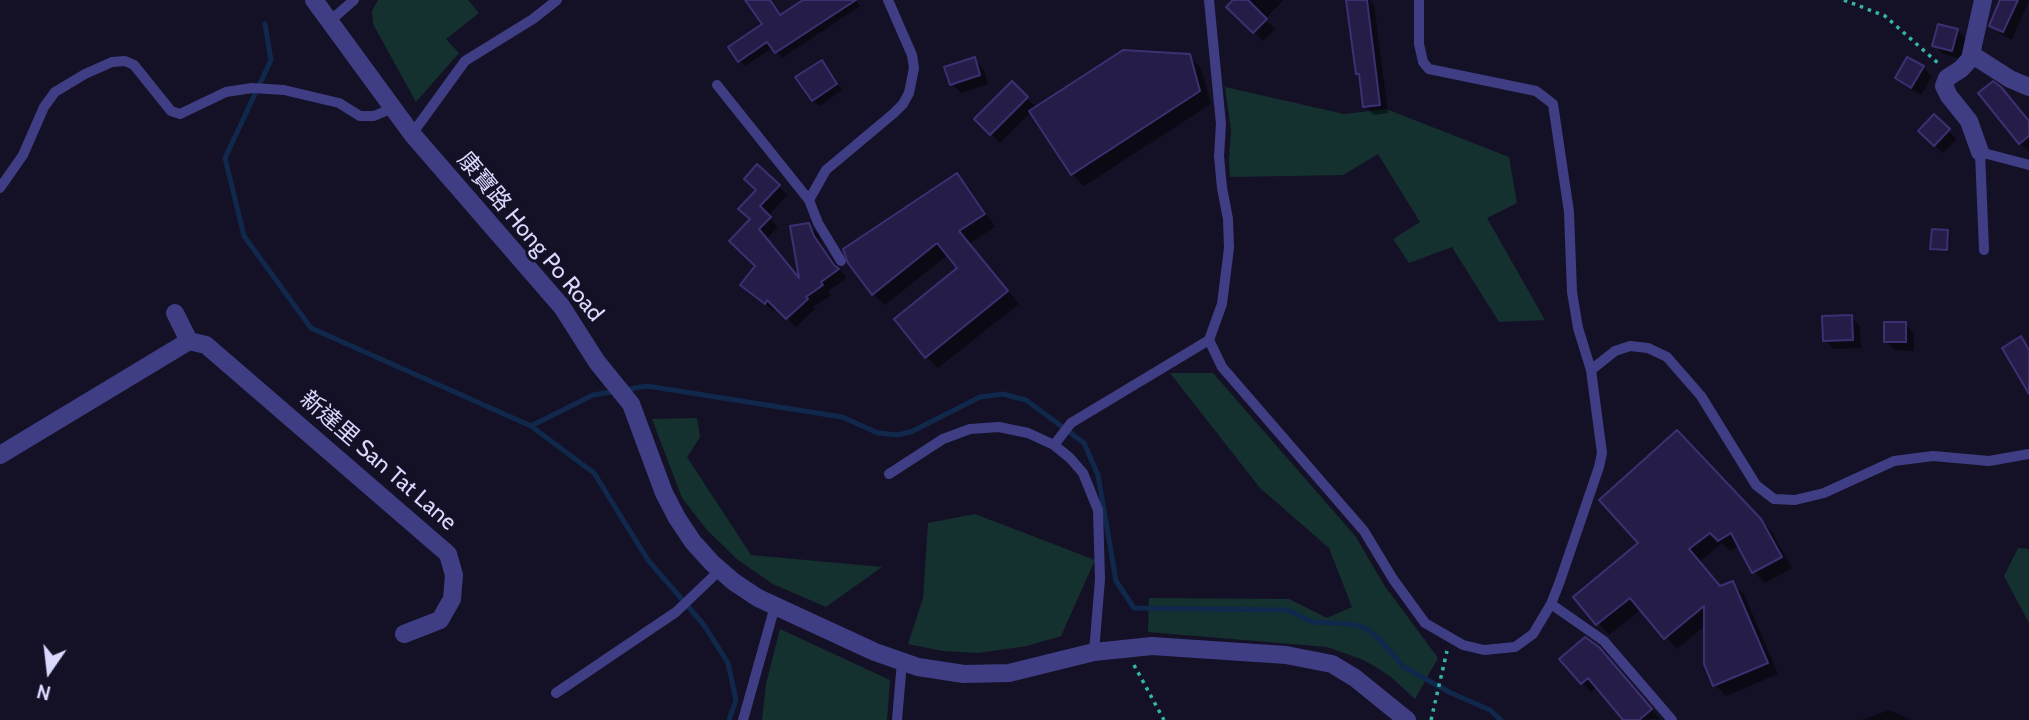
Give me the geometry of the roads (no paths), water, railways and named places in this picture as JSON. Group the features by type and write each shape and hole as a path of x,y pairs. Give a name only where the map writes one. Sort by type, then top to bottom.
{"street":[{"name":"康寶路 Hong Po Road","path":"314,0 412,134 562,307 597,362 631,404 664,493 677,518 693,542 720,570 750,593 875,652 902,662 941,671 986,674 1032,669 1094,652 1125,648 1164,647 1311,658 1332,664 1355,677 1407,720"},
{"path":"1980,152 1969,121 1944,86 1951,75 1966,65 1971,54 1983,0"},
{"path":"1971,54 1995,71 2029,87"},
{"path":"0,455 189,341 175,313"},
{"name":"新達里 San Tat Lane","path":"189,341 206,345 449,554 454,575 452,599 440,620 404,634"}],"lane":[{"path":"330,21 354,0"},
{"path":"412,134 465,61 533,19 557,0"},
{"path":"809,200 825,170 894,113 909,93 914,68 912,55 888,0"},
{"path":"1054,445 1071,423 1209,340 1222,304 1229,248 1228,219 1219,156 1222,124 1209,0"},
{"path":"1209,340 1222,368 1364,531 1392,579 1425,623 1463,645 1483,650 1515,647 1533,634 1551,604 1602,453 1591,370 1578,328 1572,292 1569,212 1553,104 1536,91 1429,69 1423,62 1419,44 1419,0"},
{"path":"0,188 23,155 44,107 55,92 112,62 125,61 134,65 171,111 180,114 226,92 252,88 284,90 339,103 360,116 374,116 393,108"},
{"path":"717,85 809,200 818,223 841,261"},
{"path":"1984,250 1980,152 2029,165"},
{"path":"1591,370 1615,351 1630,346 1648,348 1667,356 1701,396 1756,485 1774,499 1795,500 1824,493 1894,461 1933,456 1989,461 2029,454"},
{"path":"889,474 943,439 970,429 999,427 1028,433 1054,445 1070,458 1083,473 1098,510 1101,530 1094,652"},
{"path":"556,693 676,612 720,570"},
{"path":"1551,604 1604,641 1672,720"},
{"path":"743,720 775,606"},
{"path":"897,720 902,662"}],"waterway":[{"path":"265,24 271,60 225,158 244,236 311,328 531,426 593,395 647,386 842,417 878,433 898,435 913,431 980,397 1003,394 1026,400 1084,443 1098,475 1116,581 1134,608 1287,610 1312,622 1350,624 1365,628 1377,637 1404,667 1451,693 1490,710 1501,720"},
{"path":"531,426 594,473 648,560 704,625 728,663 736,700 729,720"}]}
